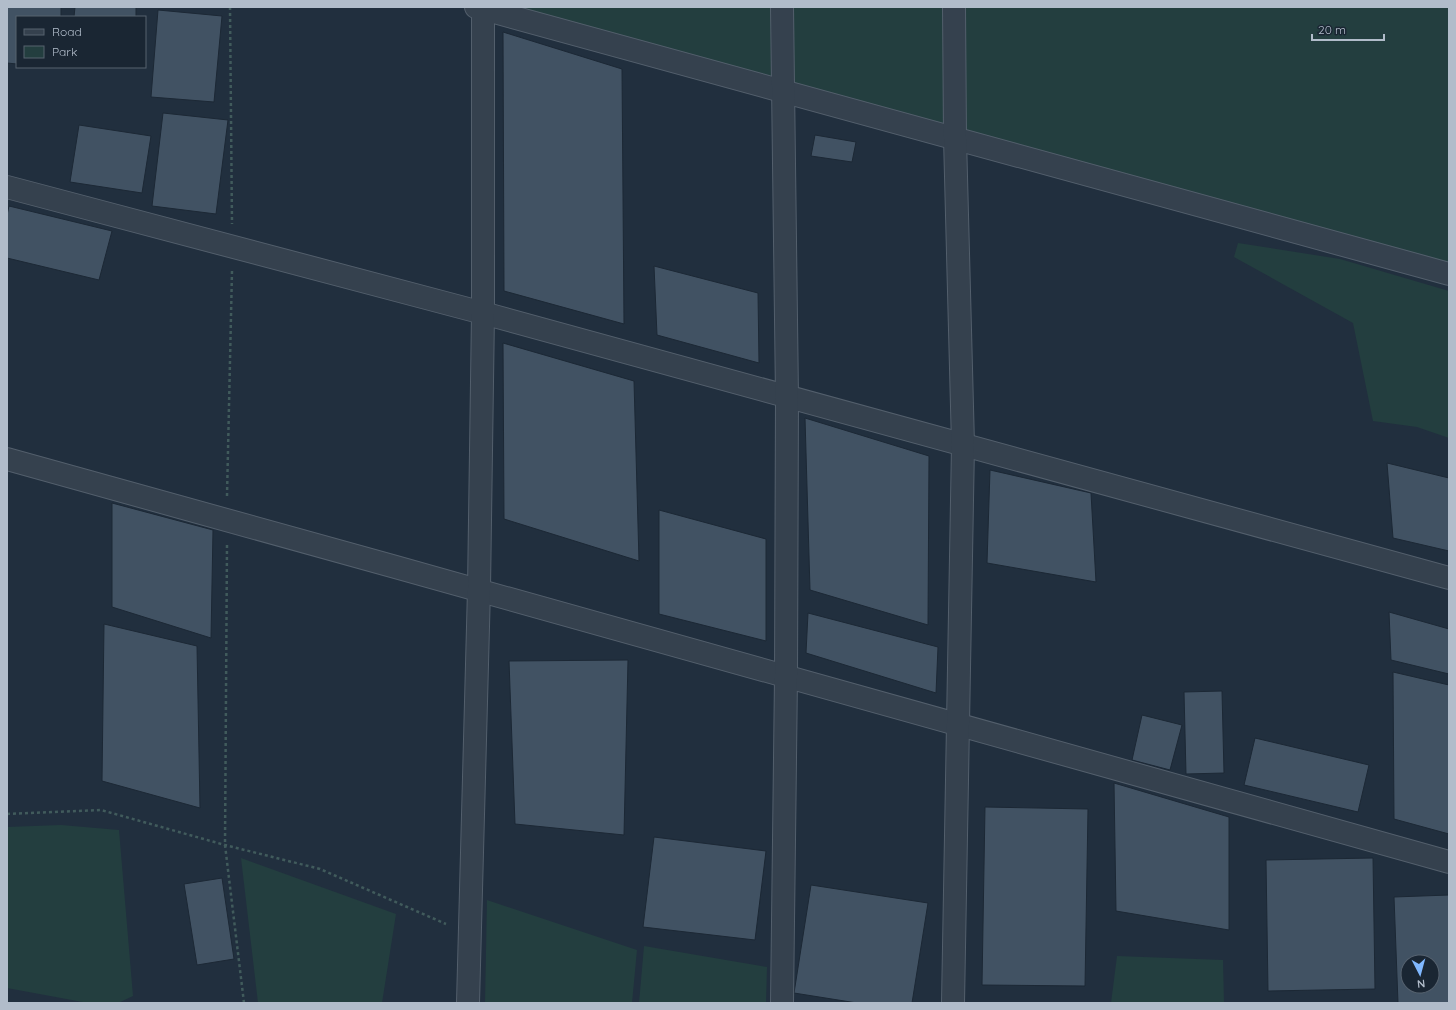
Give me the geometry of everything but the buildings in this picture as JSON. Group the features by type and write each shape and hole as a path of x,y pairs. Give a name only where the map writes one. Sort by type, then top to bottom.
{"street":[{"path":"782,7 787,397 786,677 782,1003"},
{"path":"953,1003 963,445 955,138 954,7"},
{"path":"468,1003 479,589 483,313 480,8 1449,274"},
{"path":"7,187 483,313 1449,578"},
{"path":"7,459 479,589 959,726 1449,862"}],"path":[{"path":"7,814 101,810 320,870 470,934"}],"green space":[{"path":"514,7 1449,7 1449,274"},
{"path":"1238,243 1340,259 1449,291 1449,438 1417,427 1373,421 1353,323 1234,257"},
{"path":"61,825 119,830 133,996 118,1003 88,1003 7,988 7,827"},
{"path":"241,858 396,914 382,1003 258,1003"},
{"path":"487,900 637,950 632,1003 485,1003"},
{"path":"644,946 767,967 766,1003 639,1003"},
{"path":"1117,956 1223,960 1224,1003 1111,1003"}]}
